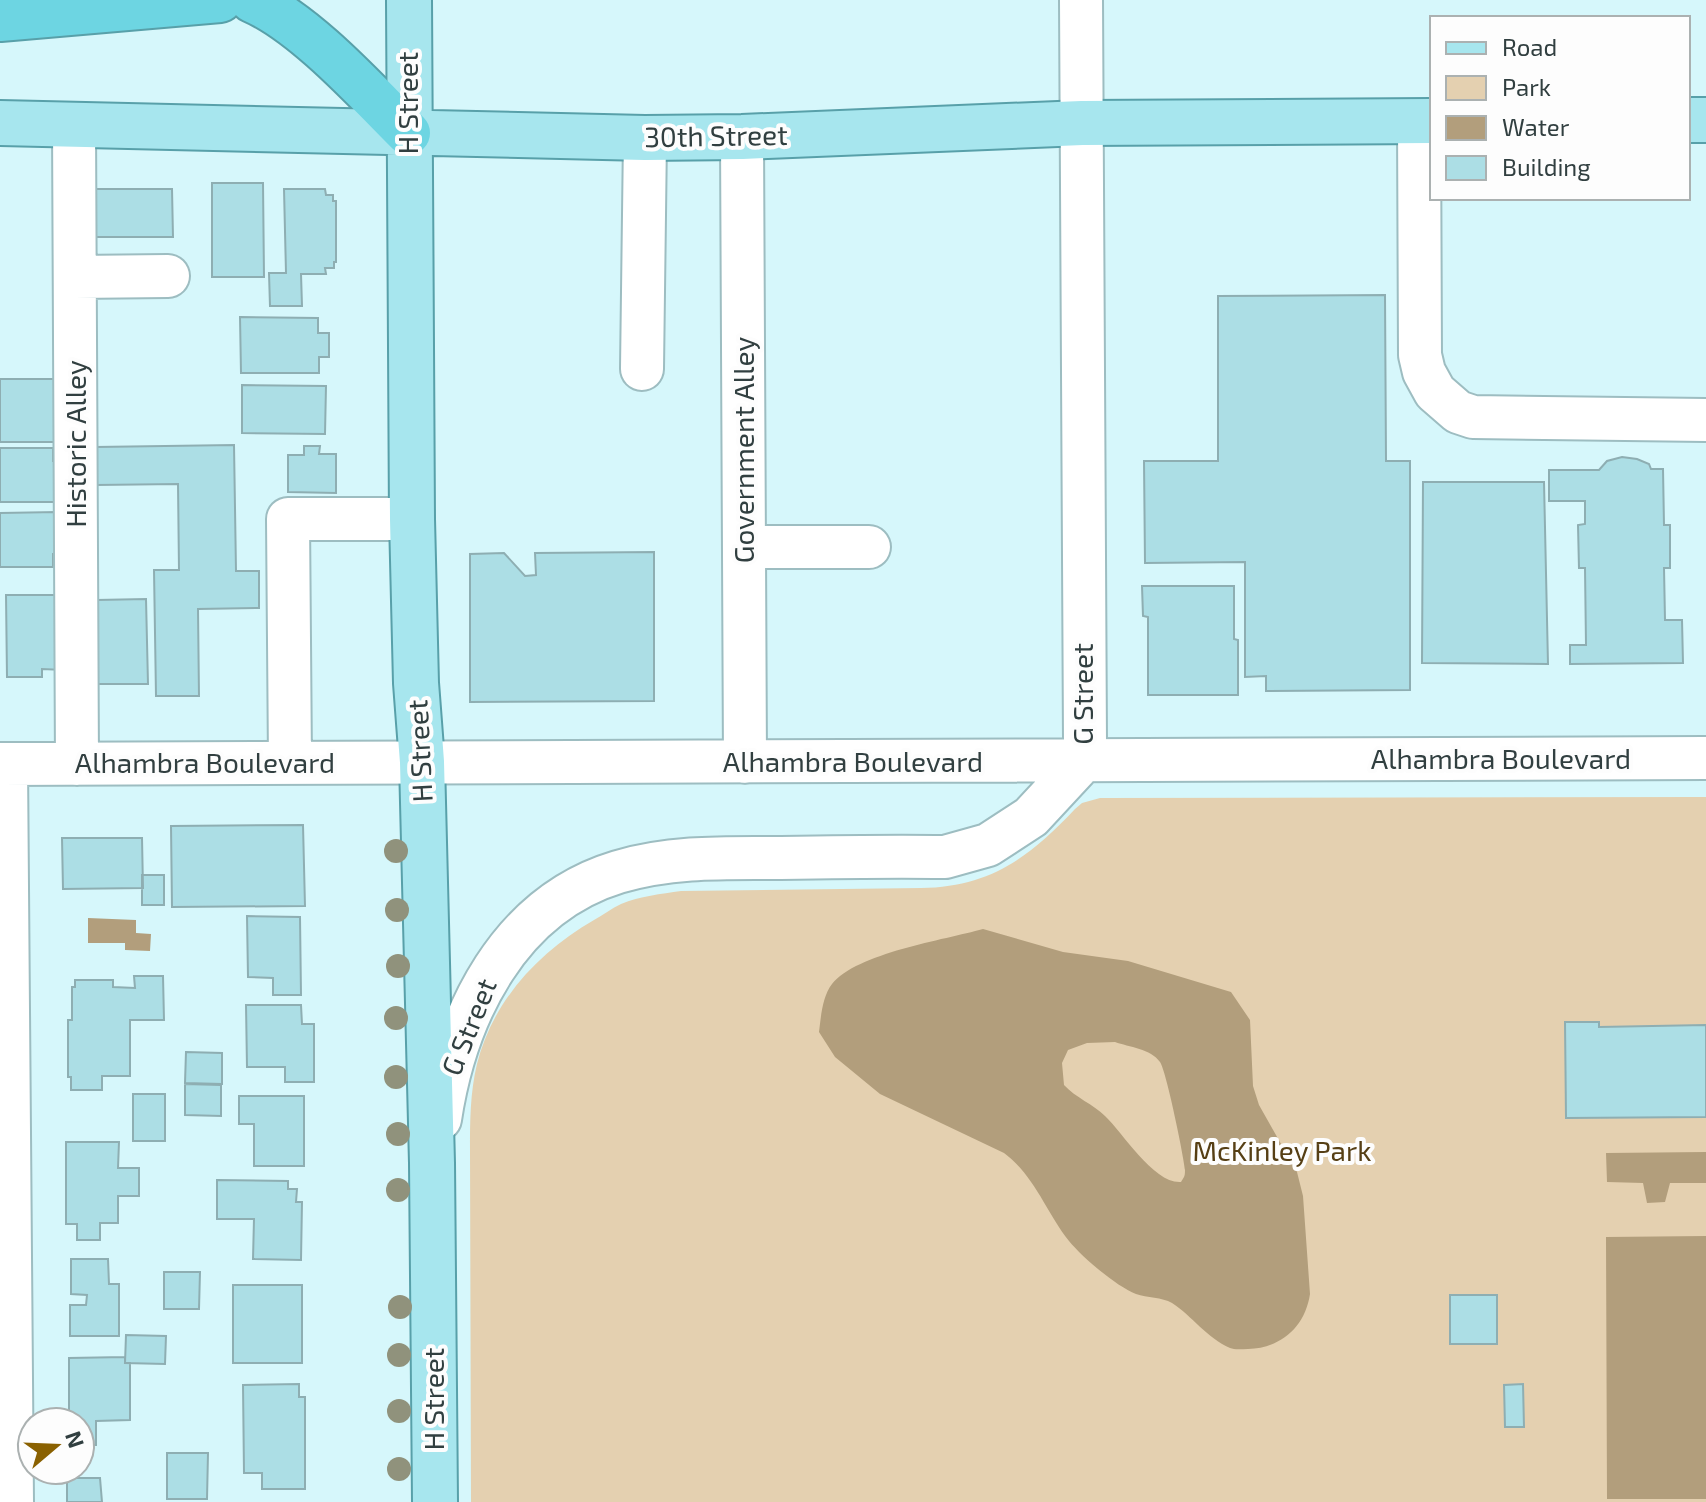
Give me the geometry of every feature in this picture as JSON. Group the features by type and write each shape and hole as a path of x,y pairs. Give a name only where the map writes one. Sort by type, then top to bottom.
{"highway":[{"path":"1,19 220,0"},
{"path":"252,0 296,27 408,133"}],"main road":[{"name":"H Street","path":"409,0 412,519 416,683 422,762 432,1163 435,1502"},
{"name":"30th Street","path":"0,123 645,138 1082,123 1426,121"}],"street":[{"name":"G Street","path":"432,1163 446,1076 482,984 500,958 554,905 584,887 617,873 657,863 702,859 945,857 970,852 988,845 1031,817 1083,761 1081,0"},
{"path":"1426,121 1420,355 1429,383 1446,403 1458,412 1473,417 1706,420"},
{"name":"Historic Alley","path":"74,124 77,764"},
{"name":"Government Alley","path":"742,137 745,762"},
{"path":"642,369 645,138"},
{"path":"75,277 168,276"},
{"path":"290,763 288,519 412,519"},
{"path":"745,547 869,547"},
{"name":"Alhambra Boulevard","path":"3,764 1706,758"},
{"path":"3,764 12,1502"}],"green space":[{"name":"McKinley Park","path":"1706,797 1706,1502 471,1502 470,1129 477,1064 494,1019 521,980 555,947 614,907 643,897 681,891 921,888 968,882 1025,855 1082,803 1100,798"}],"water":[{"path":"88,918 136,920 136,933 151,934 150,951 125,950 125,943 88,943"},
{"path":"983,929 1063,952 1128,961 1231,992 1250,1020 1253,1086 1259,1105 1297,1172 1303,1196 1310,1294 1303,1316 1290,1334 1260,1348 1232,1349 1214,1339 1172,1303 1136,1294 1119,1285 1069,1241 1024,1172 1004,1153 880,1094 835,1057 819,1032 829,989 844,973 880,956","holes":["1115,1042 1145,1051 1156,1058 1163,1068 1184,1162 1185,1174 1181,1182 1160,1175 1105,1116 1064,1085 1062,1063 1068,1050 1087,1043"]},
{"path":"1706,1152 1706,1183 1670,1183 1665,1202 1647,1203 1643,1183 1607,1182 1606,1153"},
{"path":"1706,1236 1706,1499 1607,1499 1606,1237"}],"building":[{"path":"212,183 263,183 264,277 212,277"},
{"path":"94,189 172,189 173,237 95,237"},
{"path":"284,189 325,189 326,195 333,195 333,201 336,201 336,262 334,268 325,268 326,274 301,274 302,306 270,306 269,273 286,273"},
{"path":"1385,295 1386,461 1410,461 1410,690 1266,691 1266,676 1245,677 1245,562 1145,563 1144,461 1218,461 1218,296"},
{"path":"240,317 318,318 318,333 329,333 329,357 319,357 319,373 241,373"},
{"path":"0,379 57,379 58,442 0,442"},
{"path":"242,385 326,386 325,434 242,433"},
{"path":"234,445 236,571 259,571 259,608 198,609 199,696 156,696 154,570 179,570 178,484 96,485 96,447"},
{"path":"304,446 320,446 319,454 336,454 336,493 288,492 288,455 304,455"},
{"path":"0,448 53,448 53,461 57,461 57,502 0,502"},
{"path":"1622,457 1637,459 1649,464 1651,469 1663,469 1664,525 1670,525 1670,568 1664,568 1665,620 1682,620 1683,663 1570,664 1570,645 1586,645 1585,568 1579,568 1578,525 1585,524 1585,501 1549,501 1549,470 1599,470 1607,461"},
{"path":"1423,482 1544,482 1548,664 1422,663"},
{"path":"57,512 57,554 53,554 53,567 0,567 0,513"},
{"path":"654,552 654,701 470,702 470,554 504,553 525,576 536,575 535,553"},
{"path":"1142,586 1234,586 1238,695 1148,695 1148,617 1143,616"},
{"path":"6,595 64,595 64,670 42,669 42,677 7,677"},
{"path":"146,599 148,684 98,684 97,600"},
{"path":"303,825 305,906 172,907 171,826"},
{"path":"62,838 142,838 143,888 63,889"},
{"path":"142,875 164,875 164,905 142,905"},
{"path":"247,916 300,917 301,995 273,995 273,978 248,977"},
{"path":"134,976 163,976 164,1020 130,1020 130,1076 102,1076 102,1090 71,1090 71,1077 68,1077 68,1020 72,1020 72,987 75,987 75,980 113,980 113,987 135,988"},
{"path":"246,1005 301,1005 302,1024 314,1024 314,1082 285,1082 285,1067 247,1067"},
{"path":"1565,1022 1599,1022 1599,1027 1706,1025 1706,1117 1566,1118"},
{"path":"186,1052 222,1053 222,1084 185,1083"},
{"path":"185,1084 221,1085 221,1116 185,1115"},
{"path":"133,1094 165,1094 165,1141 133,1141"},
{"path":"239,1096 304,1096 304,1166 254,1166 254,1124 239,1124"},
{"path":"66,1142 119,1142 118,1168 139,1168 139,1196 118,1196 118,1223 100,1223 100,1240 77,1240 77,1224 66,1224"},
{"path":"217,1180 288,1181 288,1189 297,1189 296,1202 302,1202 301,1260 253,1259 254,1219 217,1219"},
{"path":"71,1259 108,1259 109,1284 119,1284 119,1336 70,1336 70,1305 86,1305 87,1295 71,1294"},
{"path":"164,1272 200,1272 199,1309 164,1309"},
{"path":"233,1285 302,1285 302,1363 233,1363"},
{"path":"1450,1295 1497,1295 1497,1344 1450,1344"},
{"path":"126,1335 166,1336 165,1364 125,1363"},
{"path":"125,1357 125,1363 130,1363 130,1420 96,1421 96,1406 69,1406 69,1358"},
{"path":"299,1384 299,1397 305,1397 305,1489 262,1489 262,1473 244,1473 243,1385"},
{"path":"1523,1384 1524,1427 1505,1427 1504,1385"},
{"path":"167,1453 208,1453 207,1499 167,1499"},
{"path":"96,1478 100,1478 102,1502 67,1502 67,1486 96,1486"}]}
